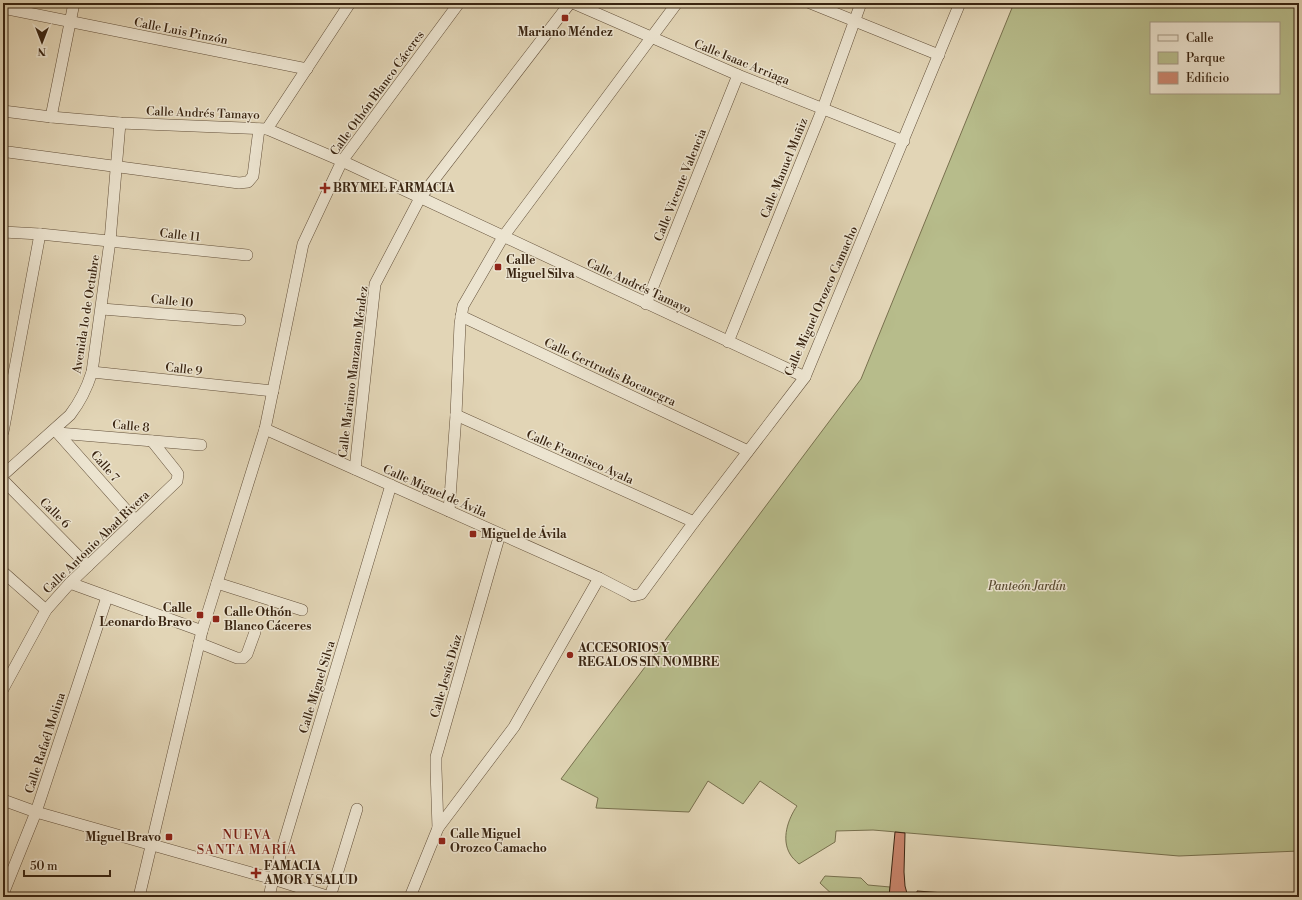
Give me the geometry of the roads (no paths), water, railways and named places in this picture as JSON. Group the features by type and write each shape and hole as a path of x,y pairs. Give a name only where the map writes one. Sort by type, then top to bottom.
{"street":[{"path":"51,117 74,3"},
{"path":"8,152 239,183 248,182 253,176 263,129 307,69 350,3"},
{"name":"Calle Othón Blanco Cáceres","path":"139,897 202,631 265,429 303,244 342,161 459,3"},
{"name":"Calle Isaac Arriaga","path":"571,3 738,75 904,141"},
{"name":"Calle Mariano Manzano Méndez","path":"355,469 375,284 420,198 571,3"},
{"path":"450,511 461,316 463,306 503,237 677,3"},
{"path":"810,3 939,55"},
{"name":"Calle Manuel Muñiz","path":"728,342 823,108 861,3"},
{"name":"Calle Miguel Orozco Camacho","path":"637,595 644,591 694,522 805,377 960,3"},
{"name":"Calle Luis Pinzón","path":"3,8 307,69"},
{"name":"Calle Vicente Valencia","path":"646,304 738,75"},
{"name":"Calle Andrés Tamayo","path":"3,111 120,123 263,129 342,161 805,377"},
{"name":"Avenida 1o de Octubre","path":"3,475 57,431 79,403 87,388 92,372 102,309 110,241 120,123"},
{"name":"Calle 11","path":"3,232 40,234 246,254"},
{"path":"3,432 40,234"},
{"name":"Calle 10","path":"102,309 240,320"},
{"name":"Calle Gertrudis Bocanegra","path":"461,316 748,452"},
{"name":"Calle 9","path":"92,372 273,391"},
{"name":"Calle Francisco Ayala","path":"456,415 694,522"},
{"name":"Calle Miguel de Ávila","path":"265,429 599,578 630,594 637,595"},
{"name":"Calle 8","path":"57,431 201,445"},
{"name":"Calle 7","path":"57,431 135,520"},
{"name":"Calle Antonio Abad Rivera","path":"3,690 6,675 46,610 70,583 135,520 175,484 178,478 176,471 152,441"},
{"name":"Calle 6","path":"3,480 88,566"},
{"name":"Calle Miguel Silva","path":"269,897 273,879 391,485"},
{"name":"Calle Jesús Díaz","path":"438,828 436,757 500,534"},
{"path":"3,572 46,610"},
{"path":"410,897 438,828 514,727 599,578"},
{"path":"70,583 202,631"},
{"path":"217,583 302,610"},
{"name":"Calle Rafaél Molina","path":"3,894 36,812 107,597"},
{"path":"199,644 237,658 243,658 255,632"},
{"path":"3,800 36,812 273,879 330,897 357,809"}],"place":[{"name":"Mariano Méndez","path":"565,18"},
{"name":"BRYMEL FARMACIA","path":"325,188"},
{"name":"Calle Miguel Silva","path":"498,267"},
{"name":"Miguel de Ávila","path":"473,534"},
{"name":"Calle Leonardo Bravo","path":"200,615"},
{"name":"Calle Othón Blanco Cáceres","path":"216,619"},
{"name":"ACCESORIOS Y REGALOS SIN NOMBRE","path":"570,655"},
{"name":"Miguel Bravo","path":"169,837"},
{"name":"Calle Miguel Orozco Camacho","path":"442,841"},
{"name":"FAMACIA AMOR Y SALUD","path":"256,873"}],"district":[{"name":"NUEVA SANTA MARÍA","path":"247,842"}],"park label":[{"name":"Panteón Jardín","path":"1027,586"}]}
